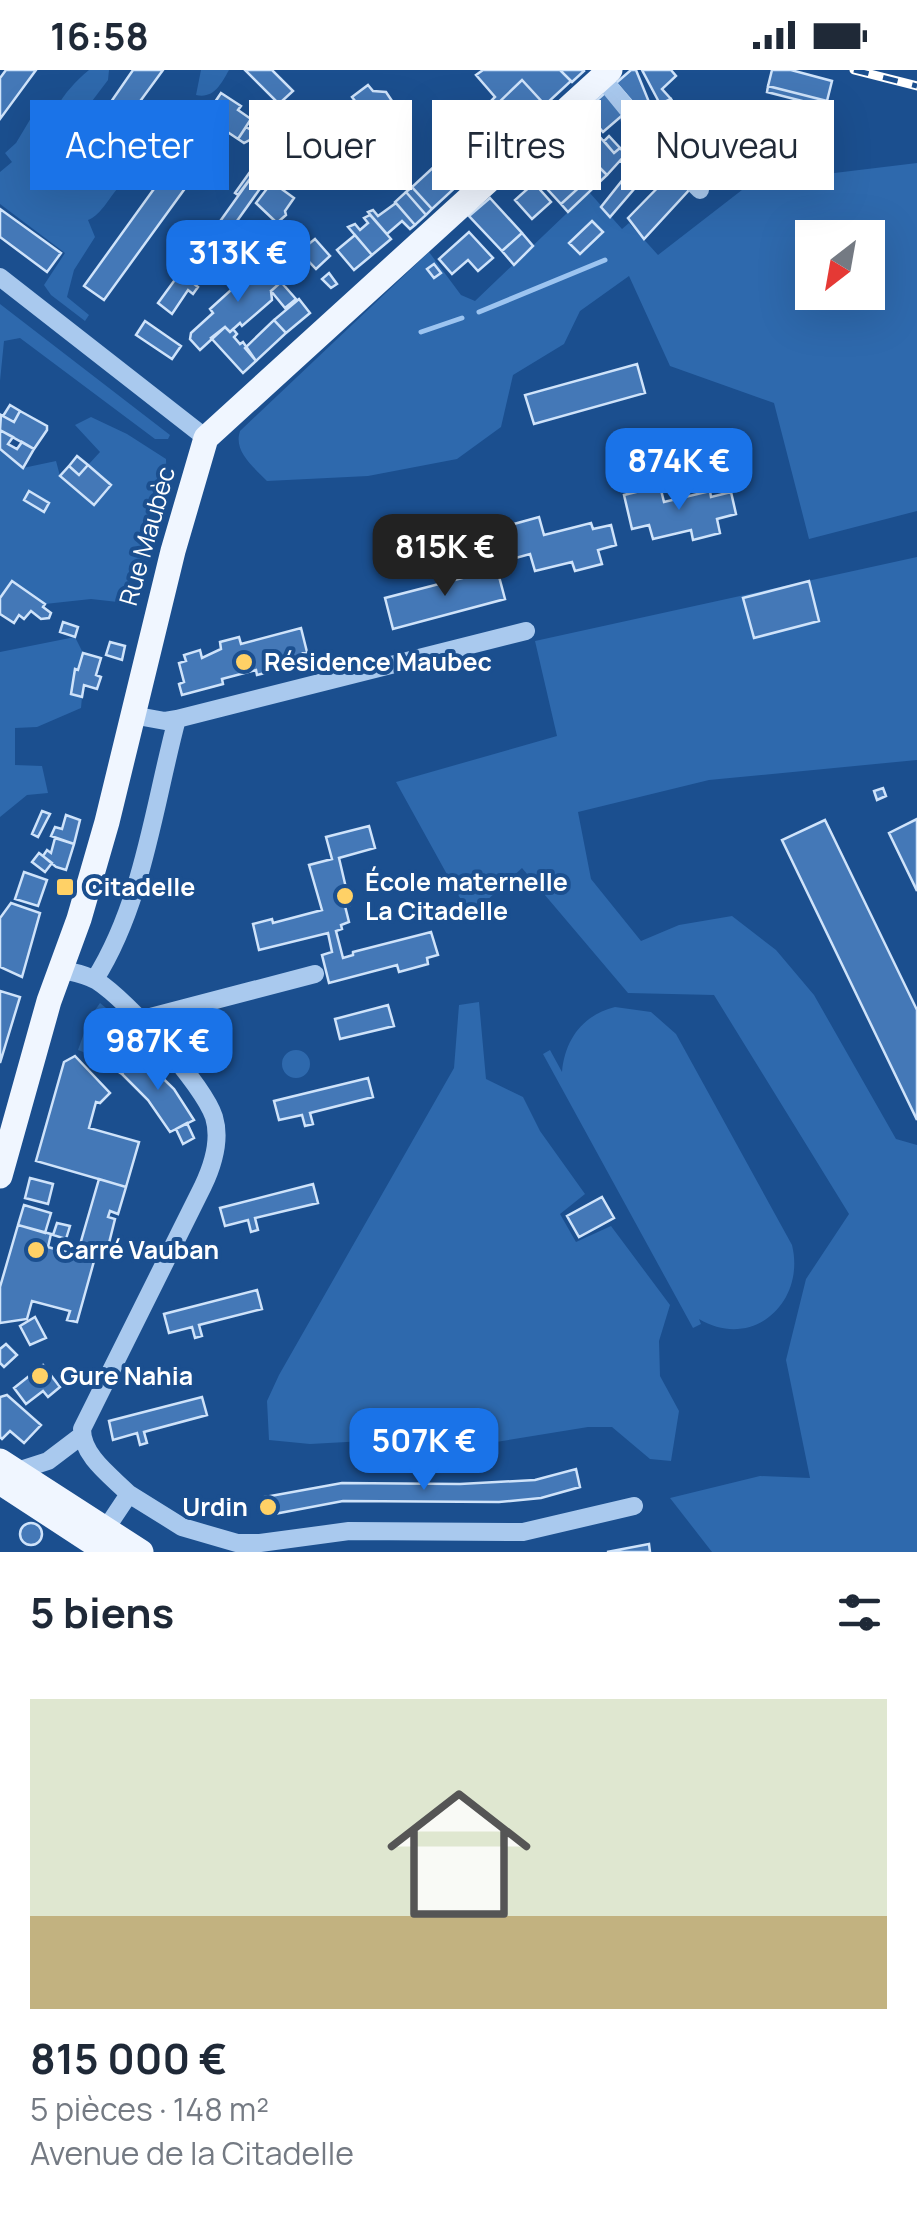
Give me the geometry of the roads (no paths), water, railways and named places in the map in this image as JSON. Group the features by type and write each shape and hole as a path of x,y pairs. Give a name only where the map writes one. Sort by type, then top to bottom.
{"main road":[{"path":"206,438 606,74"},
{"name":"Rue Maubèc","path":"0,1176 59,969 79,919 102,838 172,551 206,438"},
{"path":"6,1471 103,1541 141,1552"}],"street":[{"path":"606,74 623,100"},
{"path":"0,276 206,438"},
{"path":"132,715 165,721 177,719 526,631"},
{"path":"95,979 116,947 177,719"},
{"path":"6,1471 48,1461 81,1436 212,1168 217,1137 214,1116 202,1096 139,1020 95,979 59,969"},
{"path":"139,1020 315,974"},
{"path":"81,1436 95,1460 129,1494 182,1527 199,1544 260,1543 349,1530 523,1532 634,1506"},
{"path":"103,1541 129,1494"}],"waterway":[{"path":"479,312 605,260"},
{"path":"421,332 462,318"}],"railway":[{"path":"854,70 917,86"}],"place":[{"name":"Résidence Maubec","path":"244,662"},
{"name":"Citadelle","path":"65,887"},
{"name":"École maternelle La Citadelle","path":"345,896"},
{"name":"Carré Vauban","path":"36,1250"},
{"name":"Gure Nahia","path":"40,1376"},
{"name":"Urdin","path":"268,1507"}]}
